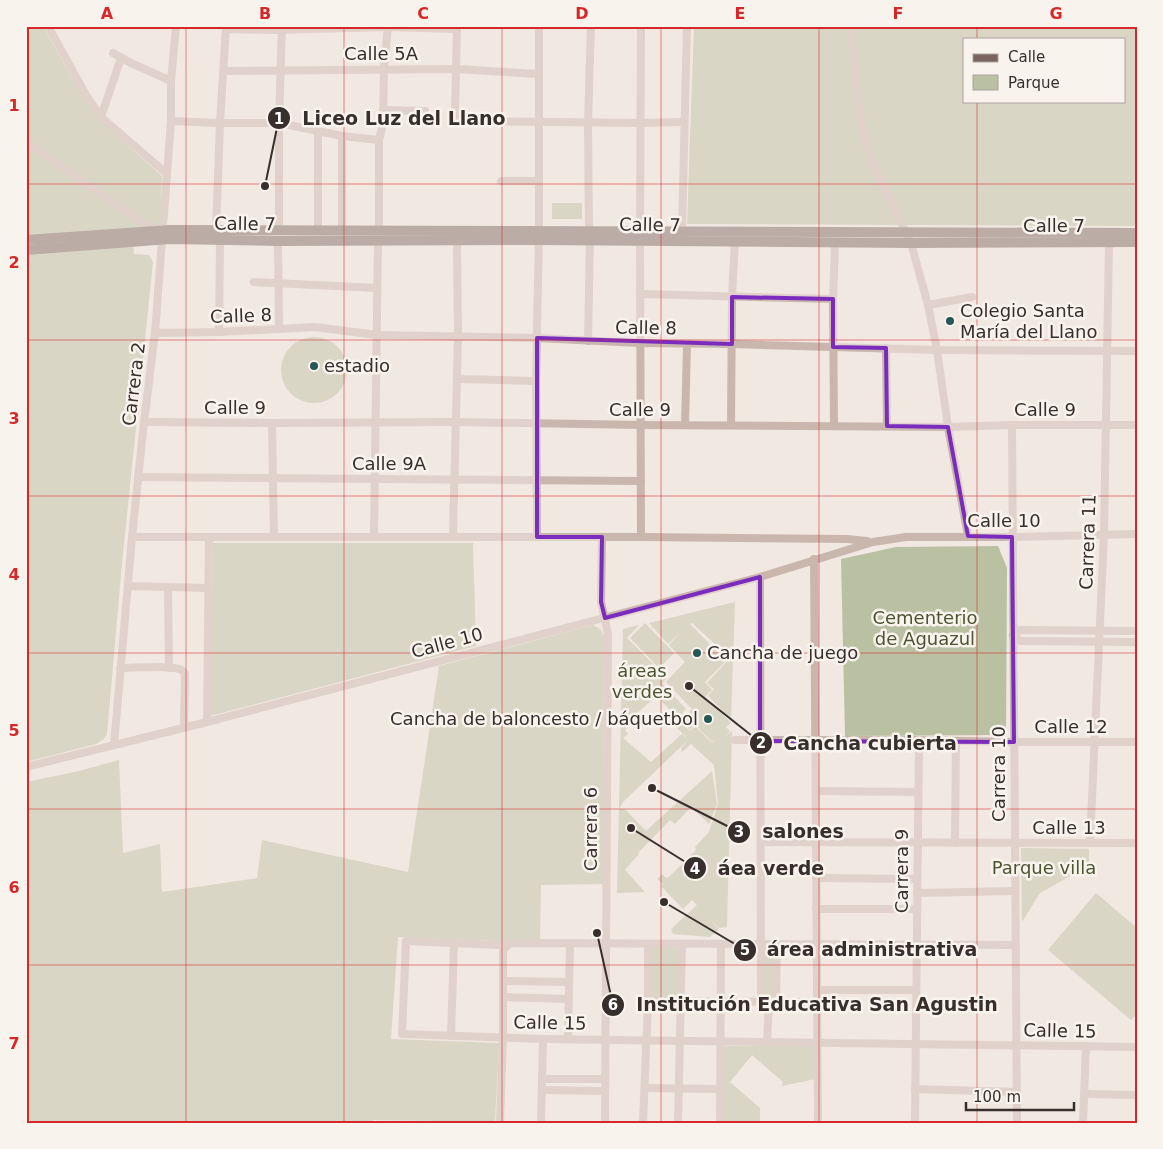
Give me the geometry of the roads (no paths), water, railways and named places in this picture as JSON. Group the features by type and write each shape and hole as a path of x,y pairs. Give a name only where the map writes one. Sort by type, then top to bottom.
{"main road":[{"name":"Calle 7","path":"279,236 318,230 342,230 378,236 457,240 539,235"},
{"name":"Calle 7","path":"640,236 682,231 1137,234"},
{"name":"Calle 7","path":"162,235 590,235 736,241 911,243 1137,242"},
{"path":"26,240 162,235"},
{"path":"26,250 162,235"}],"street":[{"path":"48,26 86,95 101,117 166,174"},
{"name":"Carrera 2","path":"114,745 132,537 155,333 176,26"},
{"path":"537,537 536,381 539,235 539,26"},
{"path":"588,341 590,235 588,123 591,26"},
{"path":"641,26 639,343 641,537"},
{"path":"682,231 687,26"},
{"path":"850,26 860,117 866,143 875,168 911,243 928,305 968,536"},
{"path":"374,537 379,140 383,124 384,68 388,27"},
{"path":"219,332 220,123 226,28 457,28 455,114 461,121 684,122"},
{"path":"279,329 279,123 282,28"},
{"path":"113,53 171,81"},
{"path":"101,117 121,58"},
{"name":"Calle 5A","path":"224,70 384,68 456,69 538,74"},
{"path":"383,110 425,111"},
{"path":"171,120 220,123 279,123 318,132 379,140"},
{"path":"318,132 318,230"},
{"path":"342,136 342,230"},
{"path":"26,142 162,235"},
{"path":"501,181 538,181"},
{"path":"453,537 458,336 457,240"},
{"path":"731,426 732,297 736,241"},
{"path":"834,242 832,298 834,426"},
{"name":"Carrera 11","path":"1090,843 1104,534 1109,242"},
{"path":"254,282 378,288"},
{"path":"640,294 832,298"},
{"path":"928,305 972,297"},
{"name":"Calle 8","path":"155,333 315,327 377,335 537,338 639,343 937,350 1137,351"},
{"path":"685,425 687,344"},
{"path":"886,348 887,426"},
{"path":"457,380 536,381"},
{"name":"Calle 9","path":"144,422 456,422 948,427 1012,425 1137,426"},
{"path":"272,423 274,537"},
{"name":"Carrera 10","path":"1012,425 1017,1123"},
{"name":"Calle 9A","path":"138,477 641,481"},
{"name":"Calle 10","path":"26,767 184,728 760,577 873,542 906,536 1012,537 1137,534"},
{"name":"Calle 10","path":"132,537 641,537 847,539 873,542"},
{"path":"206,722 209,537"},
{"name":"Carrera 6","path":"602,537 601,602 608,634 605,1123"},
{"path":"814,559 818,1123"},
{"path":"760,577 761,944 769,1002"},
{"path":"128,586 208,588"},
{"path":"168,587 169,668"},
{"path":"1137,631 1020,630 1013,635 1020,640 1137,642"},
{"path":"120,668 180,669 185,674 184,728"},
{"name":"Calle 12","path":"735,740 1137,742"},
{"name":"Carrera 9","path":"915,1123 919,740"},
{"path":"955,843 956,741"},
{"path":"816,791 918,792"},
{"name":"Calle 13","path":"761,842 1137,843"},
{"path":"816,878 917,878"},
{"path":"917,893 1015,891"},
{"path":"816,909 917,909"},
{"name":"Calle 15","path":"454,943 406,942 402,1034 543,1039 1137,1046"},
{"path":"450,1036 454,943 497,945 1016,945"},
{"path":"500,1123 504,997 503,950 510,944"},
{"path":"568,1039 570,944"},
{"path":"643,1123 647,1040 648,944"},
{"path":"678,1123 682,944"},
{"path":"720,1123 721,944"},
{"path":"767,1042 769,1002 777,944"},
{"path":"504,981 569,982"},
{"path":"817,990 916,990"},
{"name":"Calle 15","path":"504,997 568,1000"},
{"path":"648,1001 817,1002"},
{"path":"540,1123 543,1039"},
{"path":"1083,1123 1086,1046"},
{"path":"542,1079 605,1079"},
{"path":"645,1088 720,1089"},
{"path":"915,1089 1017,1092"},
{"path":"542,1090 605,1091"},
{"path":"1084,1094 1137,1094"}],"place":[{"name":"Liceo Luz del Llano","path":"265,186"},
{"name":"Colegio Santa María del Llano","path":"950,321"},
{"name":"estadio","path":"314,366"},
{"name":"Cancha de juego","path":"697,653"},
{"name":"Cancha cubierta","path":"689,686"},
{"name":"Cancha de baloncesto / báquetbol","path":"708,719"},
{"name":"salones","path":"652,788"},
{"name":"áea verde","path":"631,828"},
{"name":"área administrativa","path":"664,902"},
{"name":"Institución Educativa San Agustin","path":"597,933"}],"park label":[{"name":"Cementerio de Aguazul","path":"925,628"},
{"name":"áreas verdes","path":"642,681"},
{"name":"Parque villa","path":"1044,868"}]}
